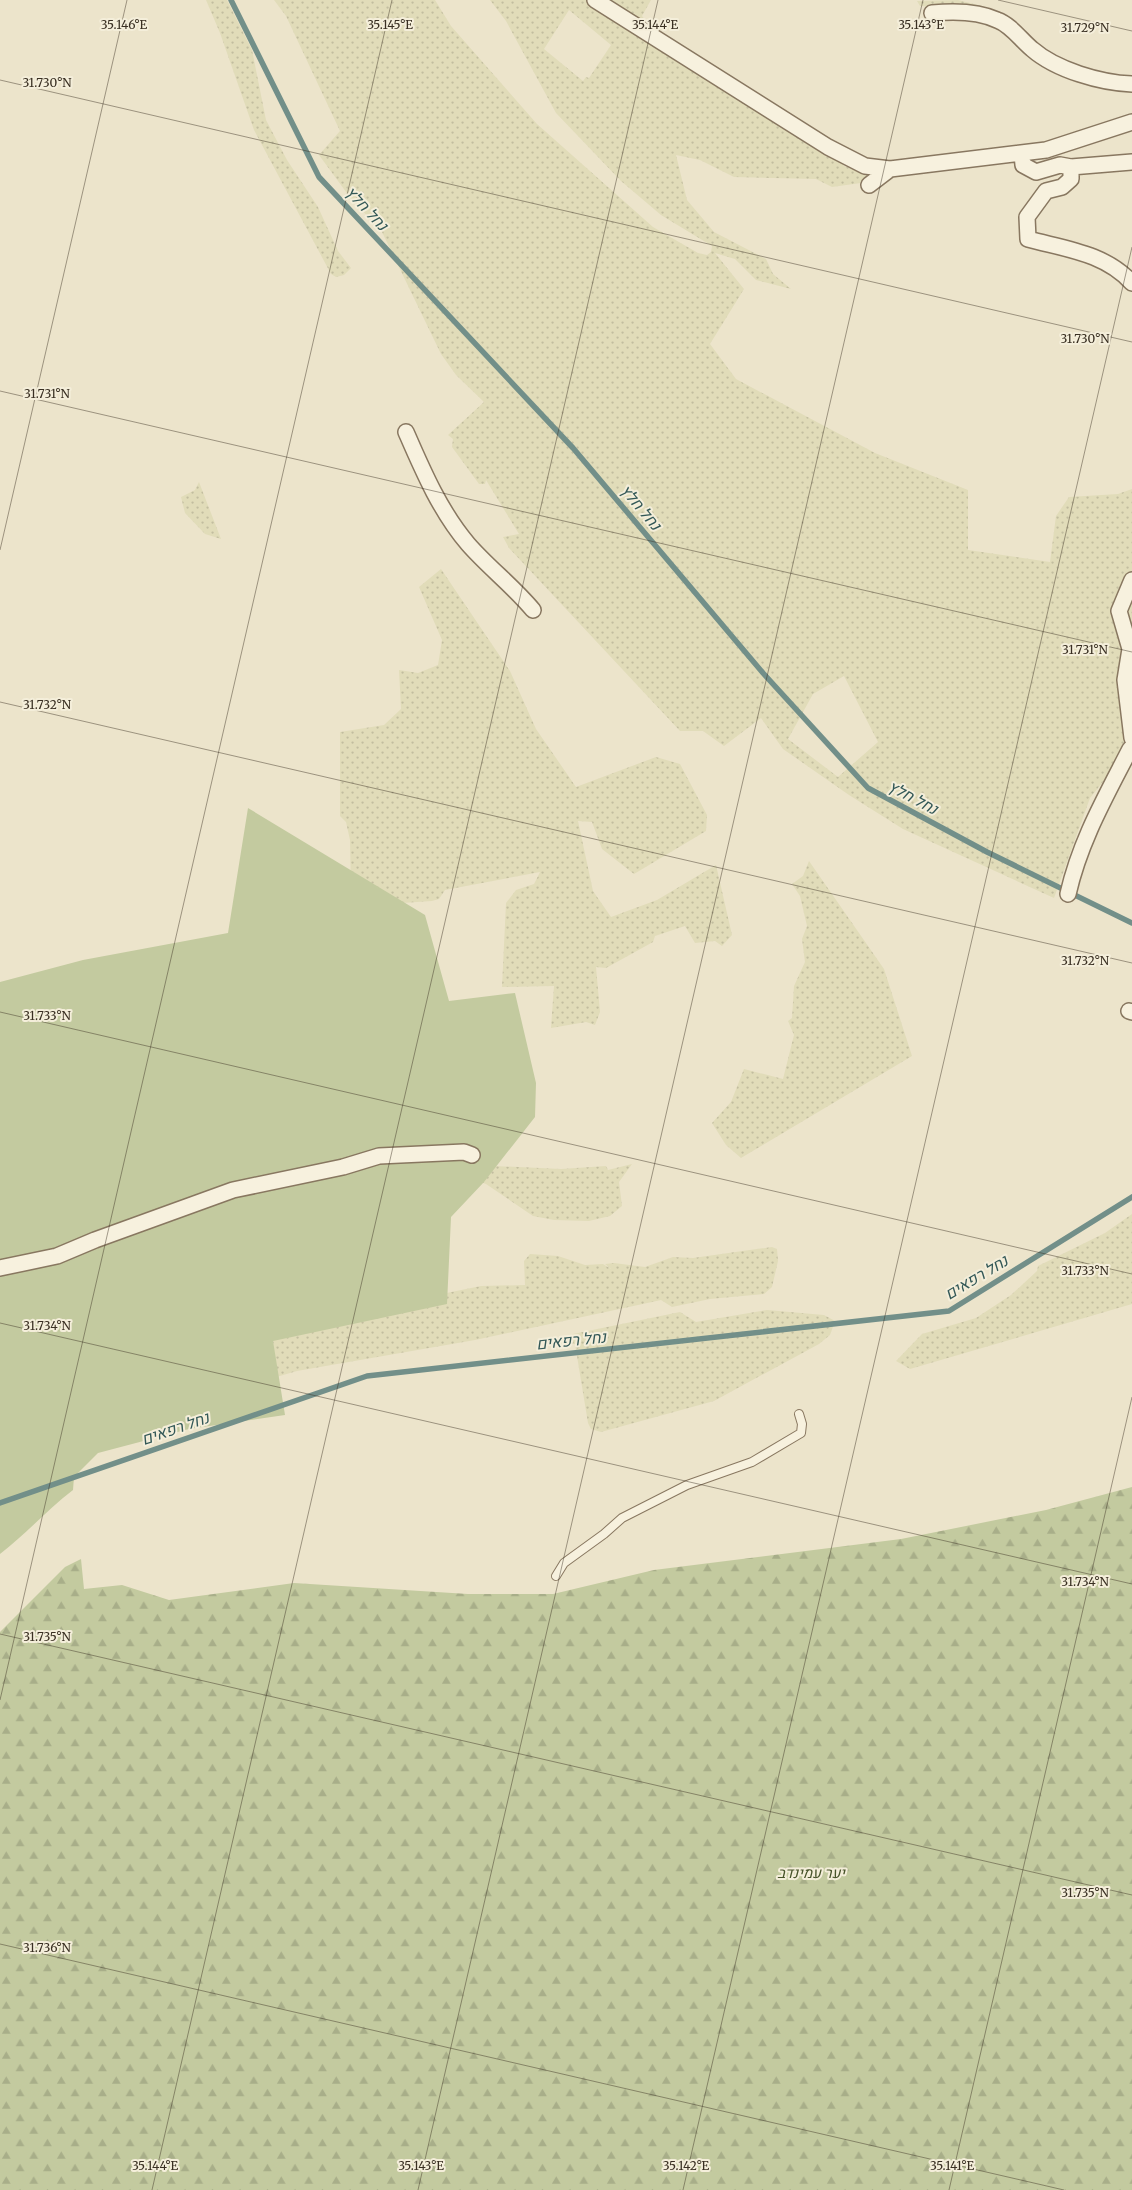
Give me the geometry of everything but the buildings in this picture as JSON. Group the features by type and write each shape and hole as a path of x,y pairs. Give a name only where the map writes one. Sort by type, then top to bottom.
{"street":[{"path":"595,0 828,146 865,166 890,169 1046,150 1132,122"},
{"path":"932,13 957,12 998,20 1033,50 1057,64 1093,78 1132,84"},
{"path":"1022,152 1023,165 1036,172 1060,165 1071,167 1132,162"},
{"path":"1071,167 1071,179 1062,187 1046,191 1027,217 1028,239 1097,257 1122,273 1132,283"},
{"path":"869,185 890,169"},
{"path":"406,432 427,480 449,518 468,544 533,610"},
{"path":"1068,894 1074,867 1094,819 1131,743 1125,680 1130,649 1118,611 1132,580"},
{"path":"0,1268 58,1256 95,1240 233,1190 276,1179 343,1167 380,1156 464,1152 472,1155"}],"lane":[{"path":"556,1576 564,1562 604,1534 622,1518 686,1485 746,1465 801,1433 802,1424 799,1414"}],"shaded area":[{"path":"206,0 227,0 252,50 266,120 287,160 318,207 338,251 351,268 344,275 336,277 331,274 254,130 220,33"},
{"path":"274,0 435,0 451,26 537,124 653,227 698,253 707,255 711,252 712,246 661,215 621,181 556,113 506,21 490,0 651,0 642,16 646,21 640,29 660,41 657,49 806,141 833,151 844,166 867,173 868,182 832,187 816,179 734,177 700,160 676,155 687,200 714,232 766,259 773,274 791,289 756,280 735,259 715,253 744,289 710,344 736,379 875,453 968,490 968,550 1050,562 1056,516 1069,497 1118,494 1132,489 1132,704 1126,753 1090,798 1054,898 903,829 849,795 783,749 761,718 724,746 703,731 680,731 509,548 503,537 519,534 486,480 485,484 479,484 452,447 453,439 448,435 484,402 456,375 441,354 382,232 349,196 319,155 340,131 286,16","holes":["569,10 611,45 589,78 586,77 583,81 544,49","844,676 878,742 838,777 788,739 813,694"]},
{"path":"958,0 982,6 1011,21 966,10 920,6 917,1"},
{"path":"199,482 221,539 205,534 185,513 181,497 195,490"},
{"path":"441,569 510,671 536,729 576,787 656,757 680,764 707,815 706,831 634,874 602,849 592,822 578,821 593,891 611,917 657,900 716,865 732,935 722,946 715,941 695,943 685,926 655,936 653,942 606,968 596,967 600,1012 595,1025 586,1022 551,1028 554,986 502,987 506,903 516,890 534,884 540,872 445,890 439,899 432,901 358,906 351,893 350,840 346,822 340,816 340,732 384,725 401,709 399,670 418,673 438,665 442,640 419,587"},
{"path":"809,861 884,969 912,1056 741,1158 726,1145 712,1123 731,1102 744,1069 783,1079 794,1035 788,1021 792,1018 794,986 805,962 802,939 807,926 800,896 792,884 803,876"},
{"path":"429,1163 561,1169 606,1166 608,1170 632,1164 619,1182 622,1206 610,1216 589,1221 554,1220 533,1216 486,1184"},
{"path":"1132,1214 1132,1304 910,1369 896,1361 922,1334 976,1318 1011,1295 1037,1271 1038,1266 1105,1233"},
{"path":"772,1247 777,1249 778,1261 772,1287 764,1294 710,1299 672,1307 661,1300 475,1340 297,1371 222,1393 192,1316 353,1312 481,1286 525,1285 524,1261 530,1254 558,1256 585,1265 603,1264 611,1269 605,1264 614,1263 645,1267 673,1257 693,1258"},
{"path":"767,1310 824,1315 835,1321 830,1335 819,1344 714,1401 601,1432 591,1429 588,1423 575,1344 567,1344 573,1334 680,1312 696,1322"}],"green space":[{"path":"248,808 425,915 449,1001 515,993 536,1083 535,1117 484,1182 451,1217 447,1304 273,1341 285,1415 189,1429 98,1453 74,1477 73,1490 0,1554 0,982 83,960 228,933"},
{"name":"יער עמינדב","path":"1132,1487 1132,2190 0,2190 0,1632 65,1567 81,1559 84,1589 122,1585 169,1600 294,1583 468,1594 553,1594 654,1570 901,1539 1046,1510"}],"waterway":[{"name":"נחל חלץ","path":"231,0 319,177 573,448 763,673 868,788 987,852 1132,923"},
{"name":"נחל רפאים","path":"0,1503 367,1376 949,1311 1132,1197"}]}
